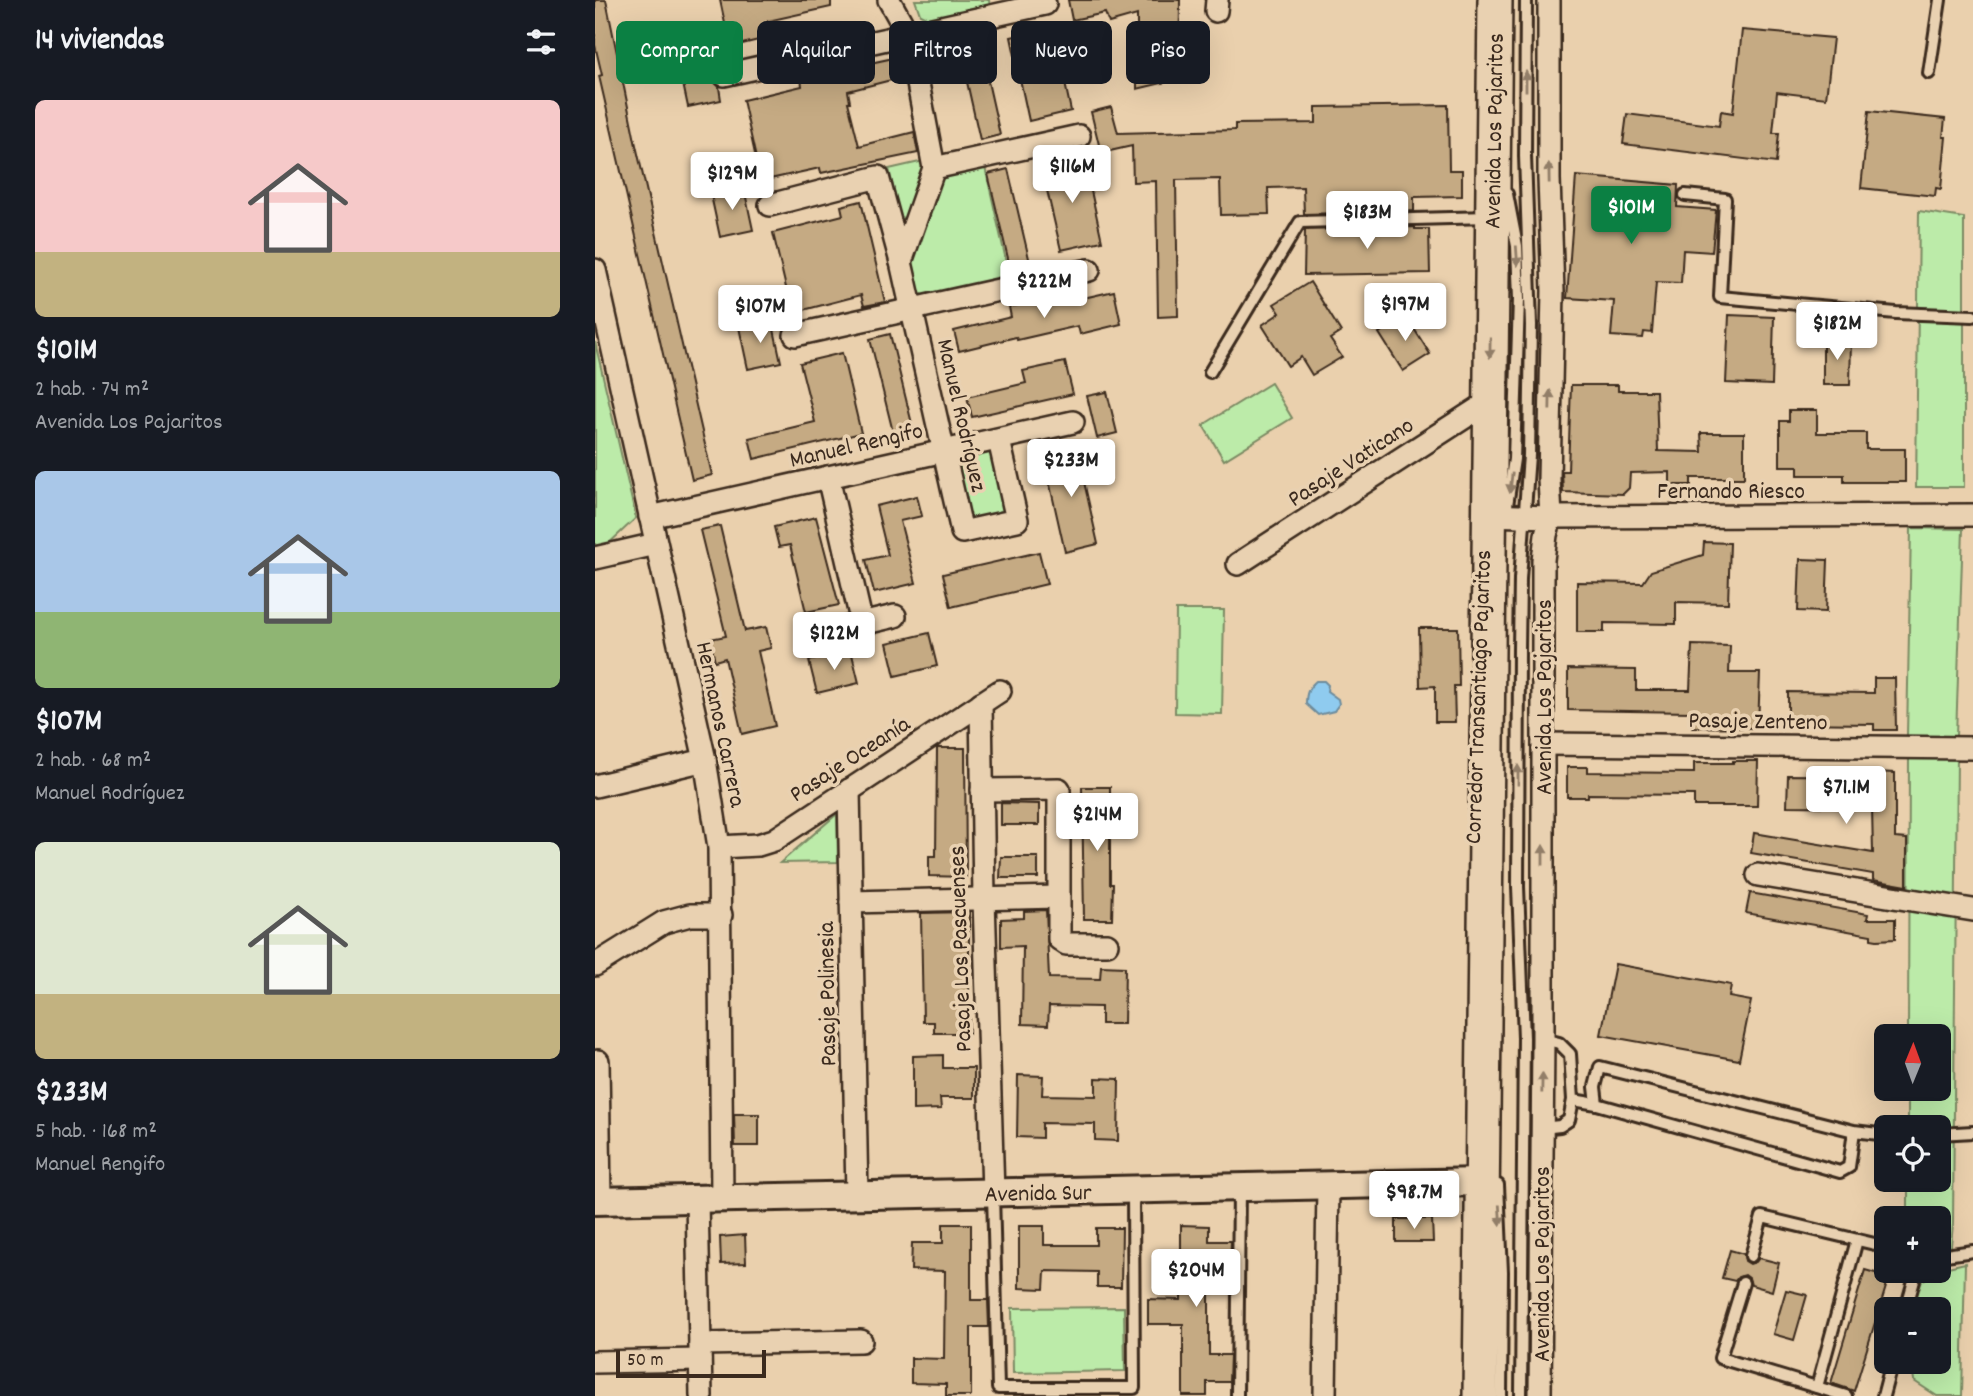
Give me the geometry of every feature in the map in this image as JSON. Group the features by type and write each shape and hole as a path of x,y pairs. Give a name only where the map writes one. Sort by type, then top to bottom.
{"main road":[{"name":"Avenida Los Pajaritos","path":"1481,1396 1491,1169 1505,519 1490,401 1495,0"}],"street":[{"path":"889,0 901,21"},
{"name":"Avenida Los Pajaritos","path":"1540,1396 1543,560 1551,517 1549,480 1553,291 1549,167 1549,0"},
{"path":"973,21 1045,4"},
{"path":"743,71 889,40"},
{"path":"901,262 934,168 918,84"},
{"path":"934,168 1079,136"},
{"name":"Manuel Rodríguez","path":"771,205 877,177 901,262 962,532 1017,520 999,440"},
{"name":"Hermanos Carrera","path":"595,270 601,327 650,517 705,760 719,847 721,915 700,1352 701,1396"},
{"name":"Manuel Rodríguez","path":"795,335 1089,270"},
{"name":"Pasaje Vaticano","path":"1238,564 1490,401"},
{"name":"Manuel Rengifo","path":"650,517 1073,422"},
{"path":"828,477 862,624"},
{"name":"Fernando Riesco","path":"1505,519 1973,515"},
{"path":"595,558 656,544"},
{"path":"832,631 895,616"},
{"name":"Pasaje Oceanía","path":"719,847 758,845 774,840 1000,691"},
{"name":"Pasaje Los Pascuenses","path":"981,703 983,899 993,1193"},
{"name":"Pasaje Zenteno","path":"1543,744 1973,748"},
{"path":"595,786 705,760"},
{"path":"982,790 1059,789 1058,936 1061,942 1107,944"},
{"name":"Pasaje Polinesia","path":"849,790 857,1196"},
{"path":"1758,875 1973,910"},
{"path":"851,902 1058,897"},
{"path":"595,965 664,922 689,915 721,915"},
{"path":"597,1201 598,1061"},
{"name":"Avenida Sur","path":"597,1201 1328,1185 1491,1169"},
{"path":"1325,1396 1328,1185"},
{"path":"595,1362 861,1341"}],"lane":[{"path":"1502,0 1501,115 1505,167"},
{"name":"Corredor Transantiago Pajaritos","path":"1505,519 1529,455 1531,326 1525,169 1526,0"},
{"path":"1929,73 1940,0"},
{"name":"Corredor Transantiago Pajaritos","path":"1506,180 1517,246 1519,299 1514,459 1505,519 1519,637 1518,887 1524,1038 1521,1396"},
{"path":"1685,195 1725,199 1720,296 1896,313 1973,316"},
{"path":"1210,372 1300,222 1492,217"},
{"name":"Corredor Transantiago Pajaritos","path":"1501,556 1494,795 1491,1123 1491,1169 1502,1272 1501,1396"},
{"path":"1541,1128 1560,1126 1569,1120 1573,1100 1570,1054 1559,1043 1543,1039"},
{"path":"1597,1104 1595,1087 1600,1067 1854,1132 1874,1134"},
{"path":"1573,1100 1597,1104 1840,1172 1849,1167 1854,1132"},
{"path":"1951,1133 1973,1132"},
{"path":"1237,1396 1239,1188"},
{"path":"993,1193 998,1388 1134,1388 1133,1190"},
{"path":"1751,1255 1762,1217 1874,1244"},
{"path":"1817,1387 1857,1240"},
{"path":"1951,1254 1973,1251"},
{"path":"1742,1283 1720,1358 1846,1396"},
{"path":"1883,1396 1889,1374"}],"green space":[{"path":"915,0 989,0 990,7 934,21 920,14"},
{"path":"924,161 926,172 904,235 889,169"},
{"path":"985,167 1010,278 919,298 910,259 938,178"},
{"path":"1919,211 1964,218 1964,487 1916,487"},
{"path":"595,342 636,518 605,547 595,549"},
{"path":"1271,383 1292,418 1224,460 1203,425"},
{"path":"995,450 1009,516 967,525 952,459"},
{"path":"1911,528 1963,529 1956,736 1907,736"},
{"path":"1176,610 1224,610 1222,714 1175,713"},
{"path":"1909,755 1957,755 1951,1245 1951,1206 1908,1206 1908,1192 1951,1192 1951,1115 1908,1115 1908,1101 1951,1101 1951,1024 1908,1024"},
{"path":"837,814 838,862 780,863"},
{"path":"1965,1263 1962,1396 1937,1396 1914,1381 1913,1374 1951,1374 1951,1297 1914,1297 1917,1283 1951,1283 1951,1266"},
{"path":"1124,1307 1125,1371 1013,1373 1012,1308"}],"water":[{"path":"1316,681 1324,681 1328,685 1327,691 1338,699 1339,704 1334,711 1318,715 1306,704 1308,691"}],"building":[{"path":"595,0 606,0 616,49 616,84 623,84 712,475 692,480 599,76 602,75 595,45"},
{"path":"720,0 831,0 831,7 757,21 757,40 743,44 743,21 724,21"},
{"path":"1068,0 1180,0 1180,21 1137,21 1137,15 1112,22 1108,21 1105,13 1072,20"},
{"path":"1742,30 1833,38 1826,98 1777,92 1773,133 1779,133 1776,163 1623,144 1627,114 1719,126 1721,111 1733,113"},
{"path":"889,59 889,81 848,91 848,102 859,146 914,132 918,153 821,173 820,168 761,181 743,100 802,84 875,84 875,62"},
{"path":"683,84 717,84 719,87 721,100 688,107"},
{"path":"967,84 989,84 1000,135 980,140"},
{"path":"1021,84 1065,84 1071,111 1029,121"},
{"path":"1137,84 1158,84 1137,89"},
{"path":"1448,105 1449,170 1462,170 1462,196 1414,197 1414,211 1304,214 1303,187 1268,188 1269,214 1221,215 1220,179 1176,180 1178,316 1158,317 1156,181 1133,182 1132,146 1101,153 1091,112 1111,107 1118,133 1235,130 1235,124 1316,123 1316,107"},
{"path":"1869,111 1945,119 1941,189 1936,188 1935,196 1861,188"},
{"path":"1084,159 1102,241 1061,250 1042,169"},
{"path":"1008,169 1031,267 1011,271 988,174"},
{"path":"1576,176 1678,185 1677,207 1716,210 1712,252 1683,250 1681,283 1656,282 1652,333 1644,332 1643,338 1611,336 1614,301 1567,298"},
{"path":"744,188 753,230 720,237 711,195"},
{"path":"861,201 885,302 864,306 861,295 792,313 773,233 843,215 841,206"},
{"path":"1415,227 1429,229 1430,273 1304,275 1305,230"},
{"path":"1310,282 1341,332 1330,339 1342,357 1312,375 1301,357 1288,366 1262,325 1280,313 1274,304"},
{"path":"1114,291 1121,324 1080,334 1078,326 959,351 954,331 1011,317 1009,307 1051,298 1053,305"},
{"path":"1729,315 1774,317 1772,385 1726,383"},
{"path":"1406,316 1430,354 1403,371 1379,333"},
{"path":"772,320 781,362 748,369 739,327"},
{"path":"890,334 914,432 894,436 870,339"},
{"path":"1823,340 1851,340 1850,385 1823,385"},
{"path":"842,353 861,433 754,459 749,438 815,422 800,363"},
{"path":"1065,362 1073,394 972,417 967,397 1026,383 1023,371"},
{"path":"1571,385 1618,385 1618,391 1656,391 1658,451 1702,452 1701,433 1744,433 1744,478 1691,478 1691,485 1670,485 1670,472 1630,473 1629,488 1623,494 1563,492 1562,471 1568,471"},
{"path":"1107,392 1117,433 1097,438 1087,396"},
{"path":"1789,410 1817,410 1817,433 1866,433 1866,449 1905,449 1905,482 1844,482 1844,475 1798,475 1798,466 1780,466 1780,421 1789,421"},
{"path":"1076,446 1098,544 1065,552 1043,454"},
{"path":"917,496 922,516 900,521 916,583 874,593 866,560 888,555 876,506"},
{"path":"816,517 839,605 806,612 790,545 779,547 774,527"},
{"path":"720,526 745,631 766,627 771,648 758,651 775,726 742,734 725,658 715,661 710,639 726,636 700,530"},
{"path":"1704,542 1730,543 1728,603 1676,602 1676,624 1604,623 1604,632 1577,632 1577,582 1643,583 1651,571 1703,555"},
{"path":"1039,552 1047,584 951,607 943,574"},
{"path":"1800,559 1828,560 1826,612 1798,611"},
{"path":"1419,628 1458,628 1459,686 1454,686 1455,722 1435,722 1435,686 1420,687"},
{"path":"929,633 937,666 895,676 887,643"},
{"path":"1692,645 1730,646 1729,673 1760,673 1758,728 1692,727 1692,712 1568,710 1568,669 1636,670 1636,690 1690,690"},
{"path":"851,650 859,683 817,693 809,661"},
{"path":"1874,678 1895,678 1896,730 1874,730 1874,724 1788,723 1788,692 1874,693"},
{"path":"937,748 965,748 966,877 929,876 929,856 936,856"},
{"path":"1758,761 1757,806 1694,806 1694,795 1588,794 1588,797 1567,797 1567,767 1588,767 1588,772 1694,773 1694,763"},
{"path":"1875,772 1895,773 1895,838 1907,839 1907,886 1873,880 1873,874 1751,853 1754,833 1873,853 1872,807 1787,806 1788,775 1875,776"},
{"path":"1082,787 1110,787 1112,919 1084,919"},
{"path":"1001,803 1039,804 1039,825 1001,825"},
{"path":"1001,857 1038,857 1038,878 1000,878"},
{"path":"1750,893 1868,914 1867,919 1895,919 1895,939 1871,939 1871,935 1746,913"},
{"path":"1046,910 1049,978 1100,979 1101,966 1125,967 1124,1024 1101,1024 1101,1007 1049,1006 1048,1025 1022,1024 1023,946 1001,947 1001,919 1024,918 1024,911"},
{"path":"969,912 969,1033 934,1033 934,1022 923,1022 921,913"},
{"path":"1615,964 1731,985 1729,997 1751,1001 1739,1060 1601,1035"},
{"path":"943,1055 943,1068 974,1068 974,1098 940,1098 941,1109 913,1110 913,1056"},
{"path":"1018,1075 1043,1076 1042,1095 1096,1096 1096,1078 1119,1079 1118,1141 1095,1140 1095,1124 1042,1123 1042,1138 1017,1137"},
{"path":"734,1114 759,1114 759,1146 735,1146"},
{"path":"1396,1219 1432,1219 1433,1242 1396,1242"},
{"path":"943,1224 971,1224 971,1300 988,1300 989,1327 971,1327 971,1396 946,1396 946,1384 911,1383 911,1358 944,1359 945,1271 911,1270 912,1243 943,1243"},
{"path":"1181,1225 1209,1226 1209,1241 1231,1241 1230,1268 1209,1268 1209,1355 1230,1355 1229,1382 1207,1382 1207,1396 1183,1396 1183,1324 1148,1324 1148,1299 1181,1300"},
{"path":"1019,1226 1044,1226 1044,1245 1096,1245 1096,1228 1122,1228 1121,1287 1097,1287 1097,1272 1045,1271 1044,1289 1019,1288"},
{"path":"745,1235 746,1263 721,1264 720,1237"},
{"path":"1730,1250 1744,1254 1745,1261 1750,1264 1759,1258 1779,1263 1772,1291 1751,1285 1745,1275 1735,1281 1722,1278"},
{"path":"1865,1270 1874,1273 1874,1283 1887,1283 1883,1297 1874,1297 1874,1326 1854,1391 1831,1383"},
{"path":"1786,1290 1807,1295 1794,1340 1773,1334"}]}
